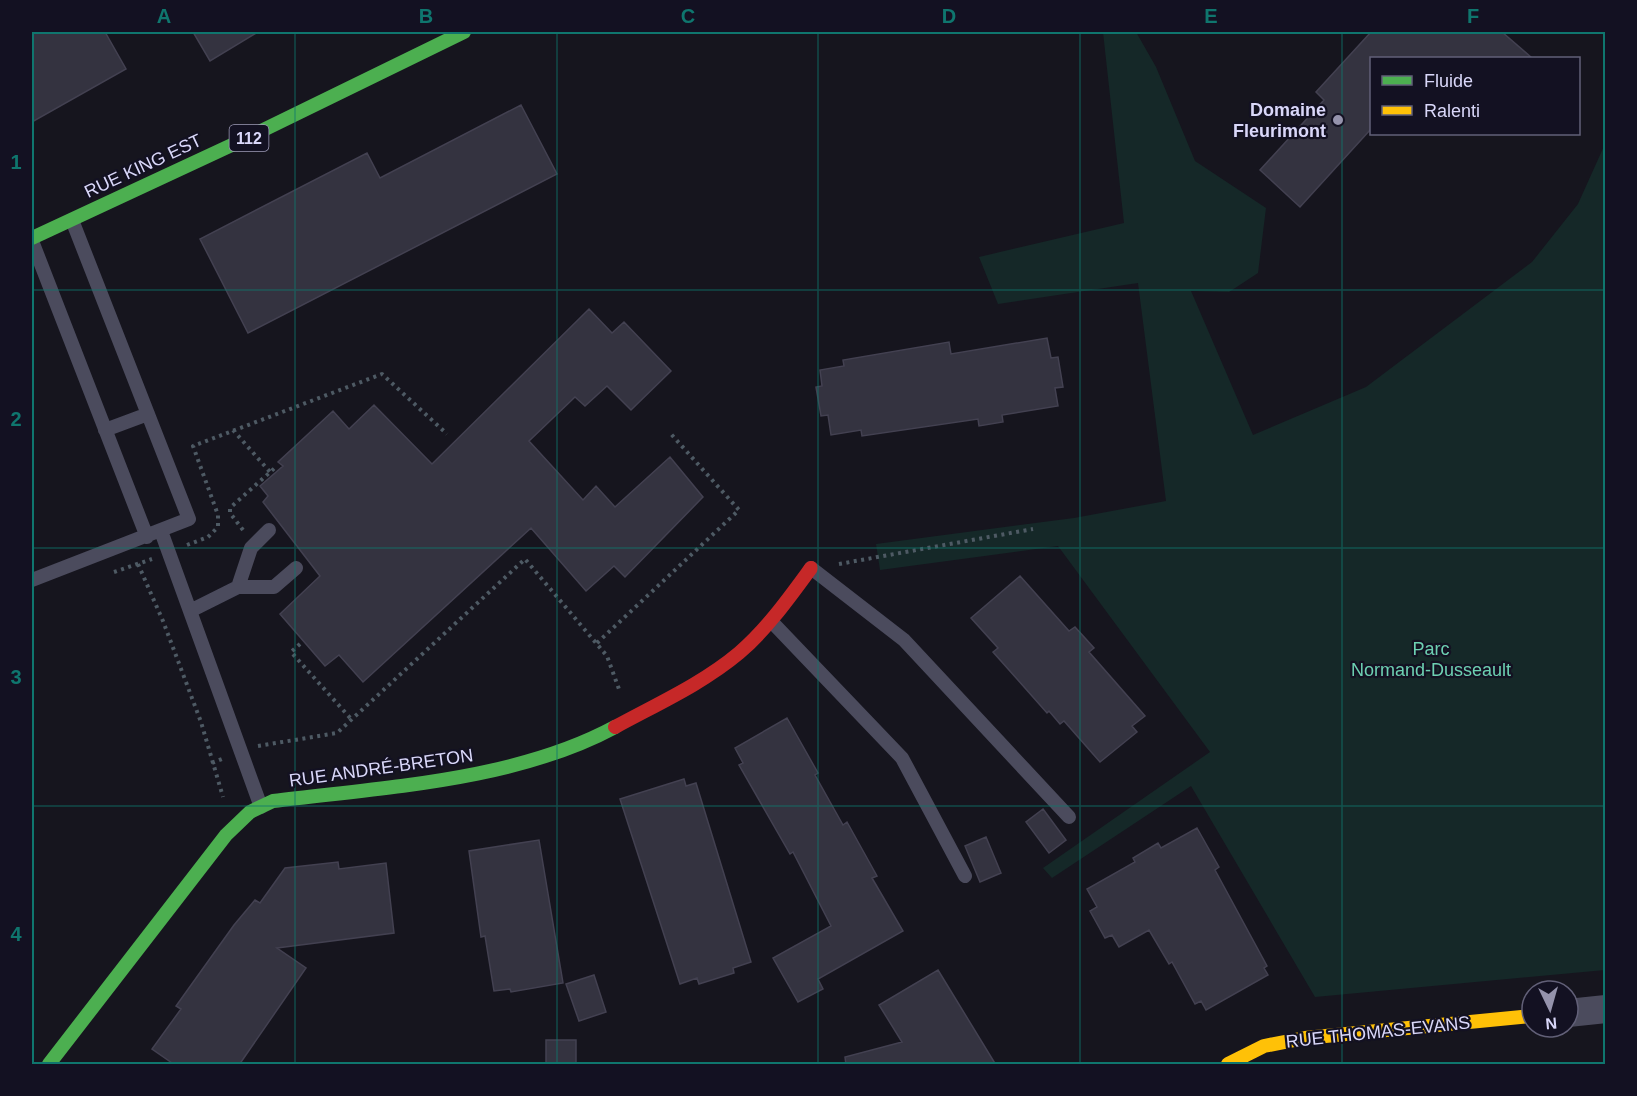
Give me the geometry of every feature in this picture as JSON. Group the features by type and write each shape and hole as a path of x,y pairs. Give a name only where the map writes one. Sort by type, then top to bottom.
{"street":[{"name":"RUE KING EST","path":"32,239 179,168 235,144 464,32"},
{"name":"RUE ANDRÉ-BRETON","path":"49,1065 226,835 250,812 273,801 401,787 470,776 555,751 603,733 707,677 740,652 771,621 811,568"},
{"path":"1580,1012 1605,1009"},
{"name":"RUE THOMAS-EVANS","path":"1228,1065 1264,1046 1305,1038 1520,1017"}],"lane":[{"path":"32,580 189,519 72,219"},
{"path":"32,239 147,537"},
{"path":"105,430 148,414"},
{"path":"238,587 251,548 269,530"},
{"path":"161,531 261,807"},
{"path":"190,611 238,587 274,587 296,568"},
{"path":"811,568 904,640 1069,817"},
{"path":"771,621 902,758 965,876"}],"path":[{"path":"104,576 208,537 218,527 218,515 193,446 382,374 447,434"},
{"path":"233,430 270,472"},
{"path":"597,643 739,510 671,434"},
{"path":"251,548 230,508 277,466"},
{"path":"811,568 873,560 1033,529"},
{"path":"212,763 263,744 337,733 525,559 607,656 630,718"},
{"path":"138,564 189,691 225,804 238,823"},
{"path":"300,644 291,652 352,720"}],"green space":[{"name":"Parc Normand-Dusseault","path":"1103,32 1136,32 1156,67 1195,161 1266,208 1258,273 1229,292 1191,291 1253,435 1366,387 1532,262 1578,204 1605,144 1605,970 1315,997 1191,786 1052,878 1043,868 1210,752 1058,546 880,570 876,544 1074,518 1166,501 1138,283 998,304 979,257 1124,223"}],"building":[{"path":"32,32 105,32 126,69 32,122"},
{"path":"193,32 258,32 210,61"},
{"name":"Domaine Fleurimont","path":"1371,32 1502,32 1531,57 1370,57 1370,130 1300,207 1260,170 1324,100 1316,92"},
{"path":"521,105 557,174 248,333 200,239 367,153 380,178"},
{"path":"589,309 612,333 624,322 671,371 631,410 607,386 585,406 575,397 529,441 583,500 596,486 615,507 670,457 703,497 625,577 614,566 586,591 531,528 363,682 339,655 325,666 280,614 320,576 263,502 268,496 260,486 283,466 278,462 333,411 349,429 374,405 432,464"},
{"path":"1047,338 1051,358 1058,357 1063,387 1055,388 1058,406 1002,415 1003,422 979,426 978,419 862,436 861,430 831,435 828,415 821,416 816,387 822,386 820,370 844,366 843,360 949,342 951,354"},
{"path":"1020,576 1069,631 1075,627 1094,648 1089,652 1145,716 1132,726 1137,732 1100,762 1064,721 1060,724 1049,711 1047,713 993,652 998,648 971,618"},
{"path":"787,718 818,773 815,775 843,825 847,822 877,876 872,878 903,931 818,979 823,989 798,1002 773,958 831,926 793,852 790,854 739,765 743,763 735,748"},
{"path":"684,779 686,786 696,783 751,962 733,968 734,973 699,984 697,978 680,984 620,799"},
{"path":"1043,809 1066,840 1049,853 1026,822"},
{"path":"1197,828 1219,867 1215,870 1267,966 1264,968 1268,975 1206,1010 1201,1001 1195,1004 1172,962 1169,964 1149,930 1119,947 1112,935 1105,938 1090,911 1097,907 1087,889 1135,862 1133,858 1158,843 1161,848"},
{"path":"986,837 1001,873 980,882 965,846"},
{"path":"539,840 563,983 511,992 510,989 494,991 485,936 481,937 469,851"},
{"path":"338,862 339,869 386,863 394,933 277,948 306,968 239,1065 175,1065 152,1049 181,1009 176,1006 234,925 255,900 260,903 285,868"},
{"path":"938,970 996,1065 846,1065 845,1057 902,1042 879,1005"},
{"path":"594,975 606,1012 579,1021 566,984"},
{"path":"546,1040 576,1040 576,1065 546,1065"}],"traffic: fast":[{"path":"32,238 249,137 464,32"},
{"path":"49,1064 226,835 250,812 273,801 404,786 492,770 576,745 615,727"}],"traffic: slow":[{"path":"1228,1064 1264,1046 1305,1038 1520,1017"}],"traffic: jam":[{"path":"615,727 695,684 739,653 786,602 811,568"}],"place":[{"name":"Domaine Fleurimont","path":"1338,120"}]}
